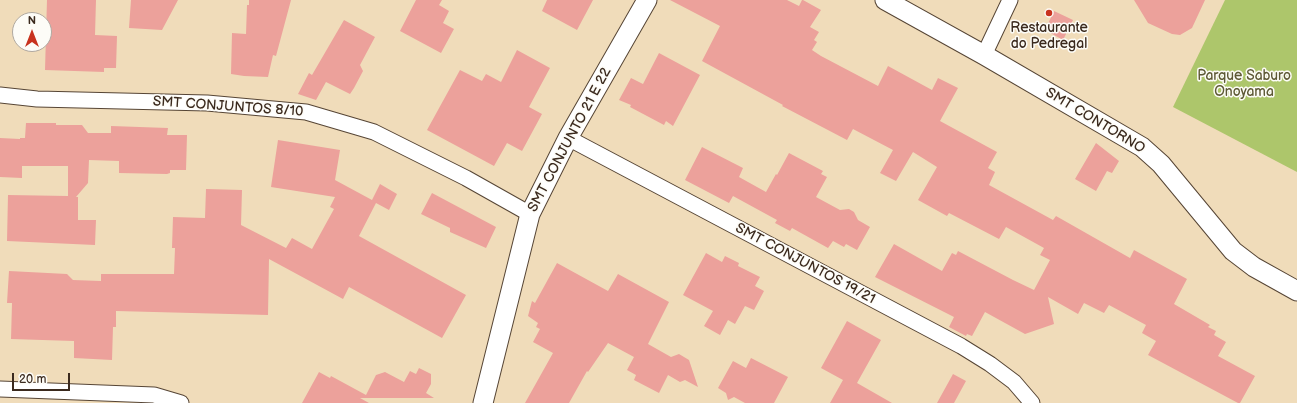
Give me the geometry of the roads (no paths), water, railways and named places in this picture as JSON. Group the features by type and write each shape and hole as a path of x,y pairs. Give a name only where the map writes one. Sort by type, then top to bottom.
{"street":[{"name":"SMT CONJUNTO 21 E 22","path":"483,403 530,214 568,138 647,0"},
{"name":"SMT CONTORNO","path":"885,0 984,55 1142,147 1161,164 1233,251 1254,267 1297,291"},
{"path":"984,55 1010,0"},
{"name":"SMT CONJUNTOS 8/10","path":"0,95 37,99 207,103 306,112 374,132 466,178 530,214"},
{"name":"SMT CONJUNTOS 19/21","path":"568,138 961,346 990,364 1014,382 1032,403"},
{"path":"0,389 154,395 181,403"}],"place":[{"name":"Restaurante do Pedregal","path":"1049,13"}],"park label":[{"name":"Parque Saburo Onoyama","path":"1244,84"}]}
